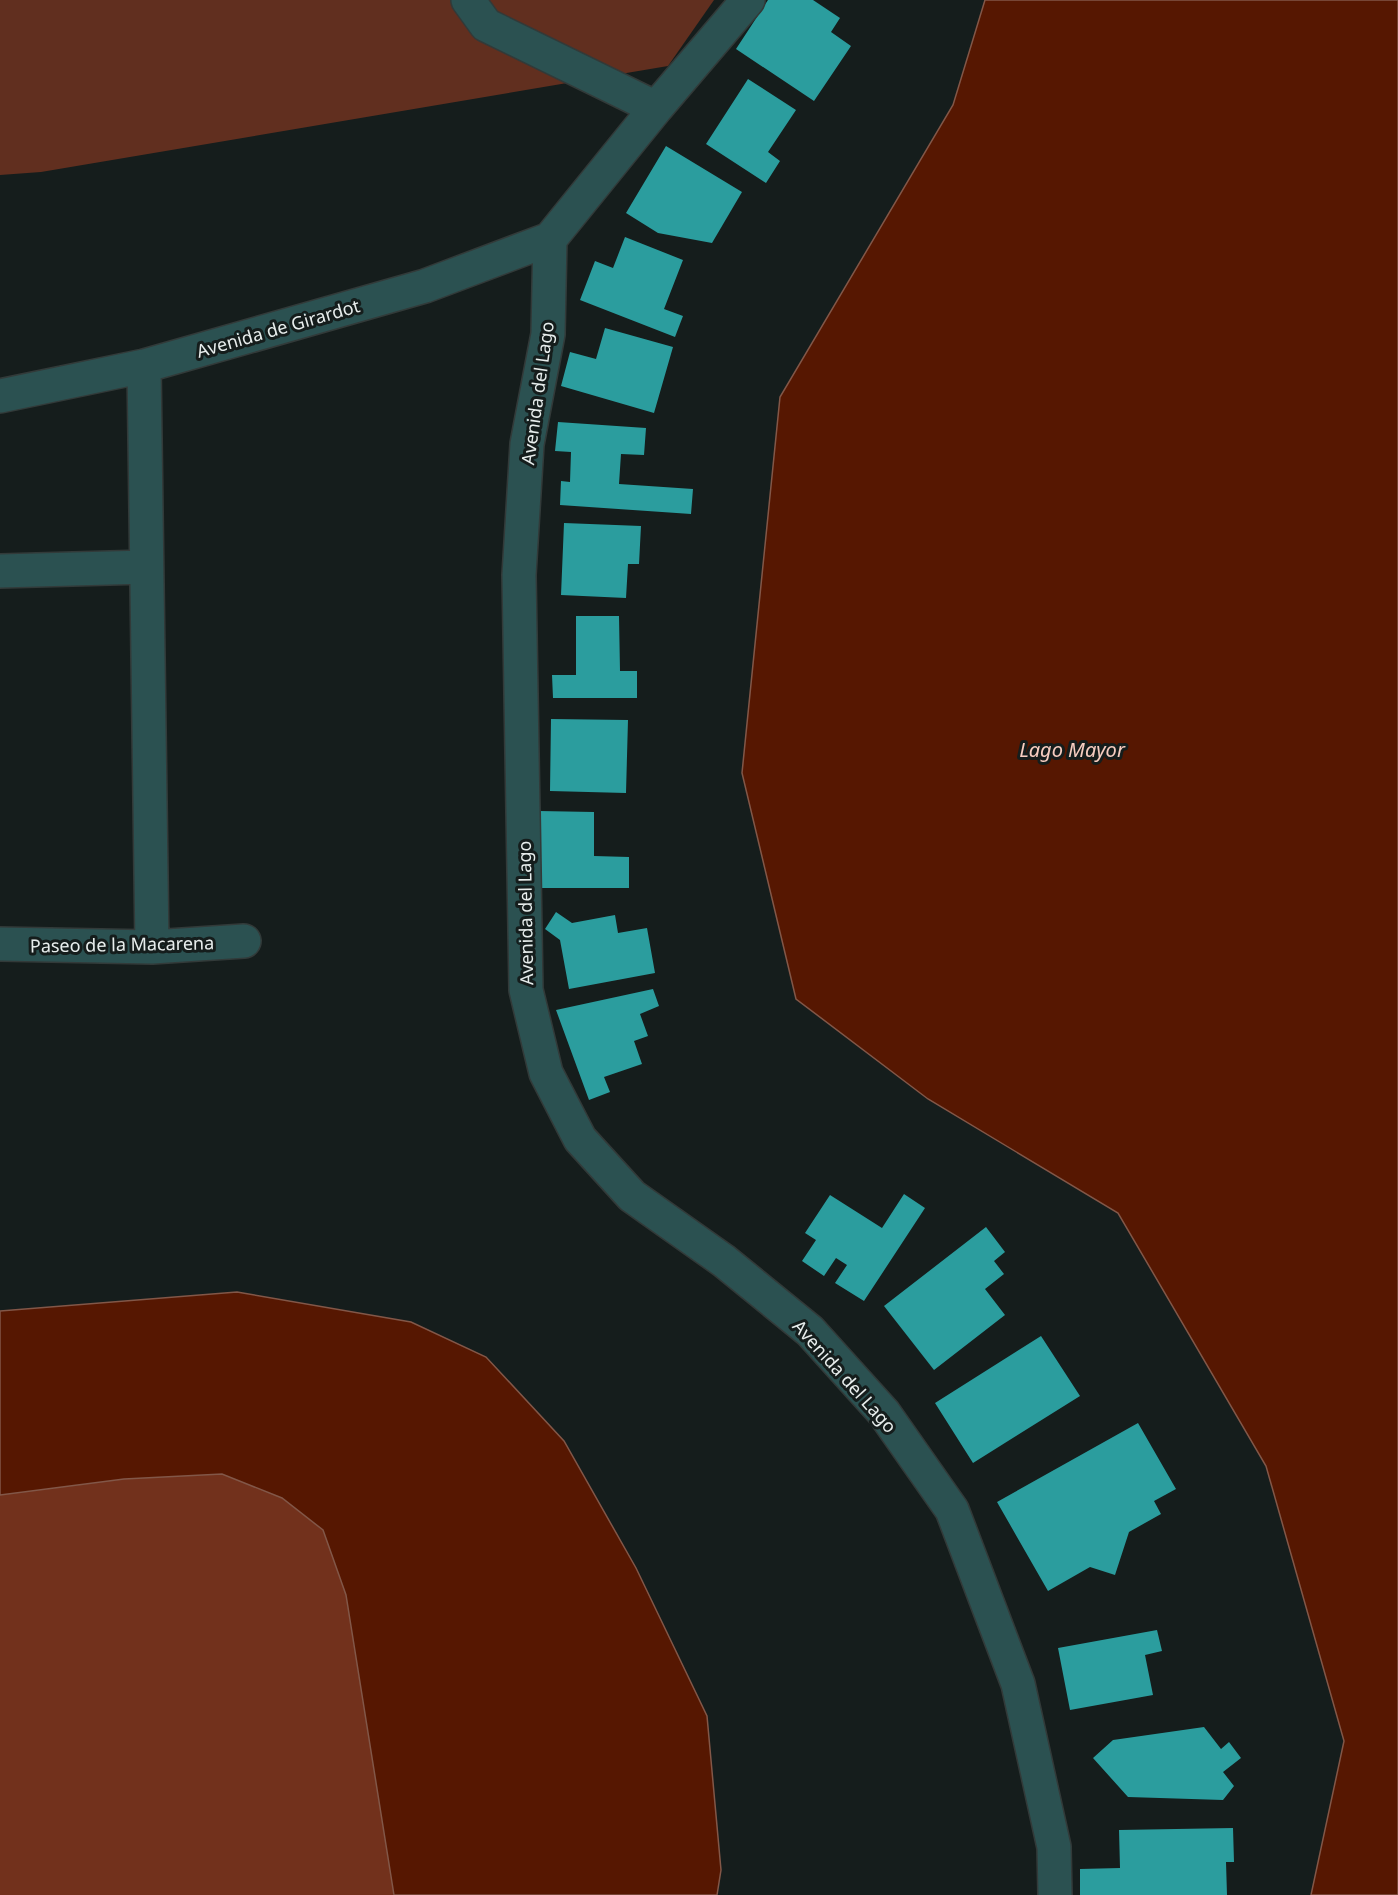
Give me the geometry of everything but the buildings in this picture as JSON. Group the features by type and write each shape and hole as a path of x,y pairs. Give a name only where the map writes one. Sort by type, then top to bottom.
{"street":[{"path":"468,0 486,26 656,108"},
{"path":"550,239 656,108 748,0"},
{"name":"Avenida de Girardot","path":"0,396 144,366 426,286 550,239"},
{"name":"Avenida del Lago","path":"550,239 548,334 527,444 519,575 526,990 546,1073 580,1139 632,1196 724,1261 810,1331 884,1413 952,1510 1018,1684 1054,1847 1055,1895"},
{"path":"144,366 152,947"},
{"path":"0,571 147,567"},
{"name":"Paseo de la Macarena","path":"0,944 152,947 244,941"}],"shaded area":[{"path":"0,0 714,0 668,66 41,172 0,175"},
{"path":"222,1473 282,1498 323,1530 346,1595 394,1895 0,1895 0,1495 124,1479"}],"water":[{"name":"Lago Mayor","path":"985,0 1398,0 1398,1895 1311,1895 1344,1741 1266,1466 1118,1213 928,1099 796,999 742,773 780,397 953,105"},
{"path":"237,1292 411,1322 486,1357 564,1441 636,1568 707,1716 721,1870 717,1895 394,1895 346,1595 323,1530 282,1498 222,1474 124,1479 0,1495 0,1311"}]}
